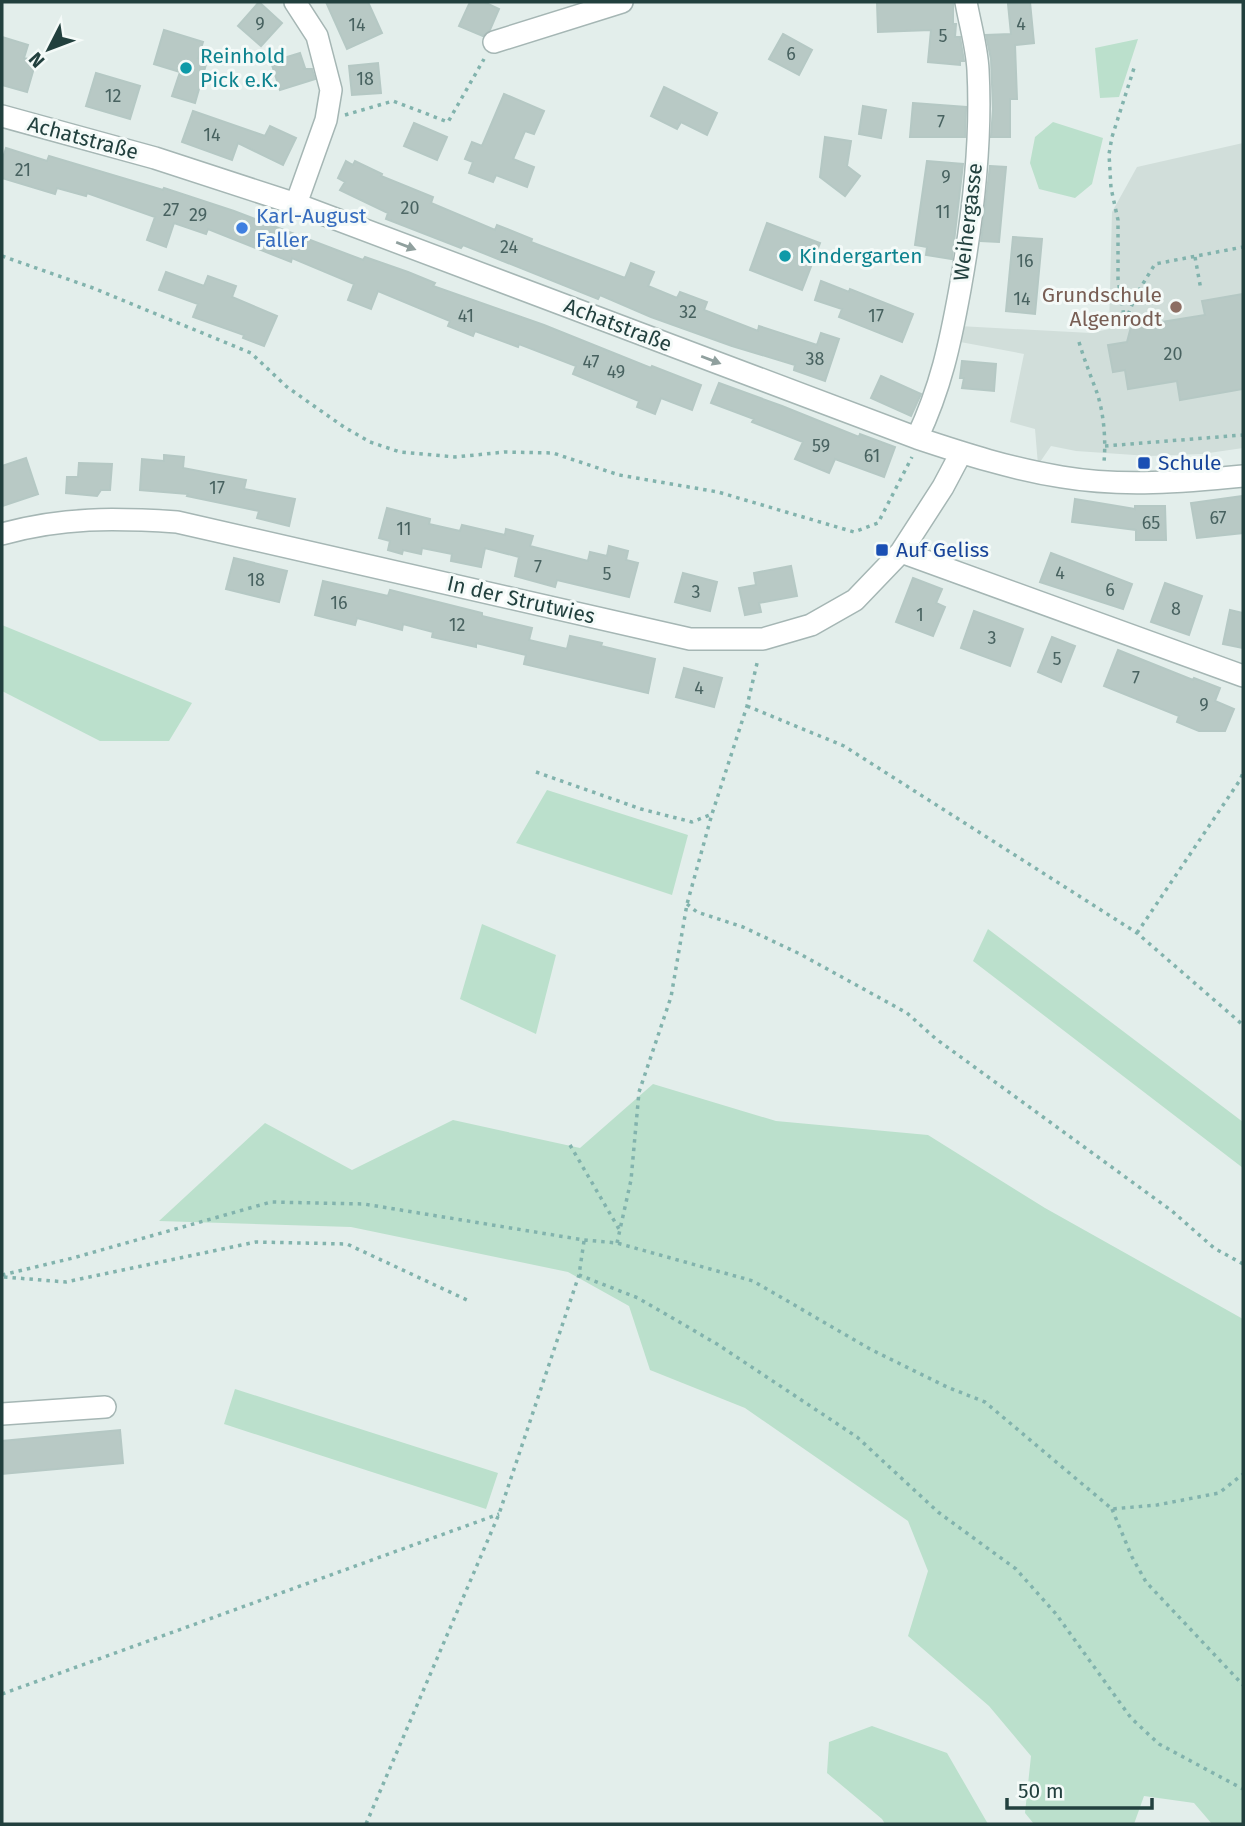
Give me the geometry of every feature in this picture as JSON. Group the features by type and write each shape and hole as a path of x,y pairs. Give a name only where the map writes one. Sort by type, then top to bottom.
{"street":[{"path":"295,2 317,36 331,90 326,120 296,204"},
{"path":"494,42 622,2"},
{"name":"Weihergasse","path":"917,438 938,391 970,237 977,153 978,69 966,2"},
{"name":"Achatstraße","path":"2,116 155,158 296,204 961,453 1046,474 1103,482 1197,481 1243,476"},
{"name":"In der Strutwies","path":"2,534 36,524 108,517 177,522 690,639 763,639 811,625 855,600 901,552 943,487 961,453"},
{"path":"901,552 1243,676"},
{"path":"2,1414 105,1407"}],"path":[{"path":"358,112 393,101 448,122 494,42"},
{"path":"1135,65 1112,136 1109,154 1111,188 1118,220 1118,280 1125,322 1136,295 1155,264 1243,247"},
{"path":"2,256 93,288 251,353 287,387 344,427 370,442 400,452 455,457 505,452 553,453 619,475 718,492 853,532 878,523 913,455 917,438"},
{"path":"1195,257 1201,290"},
{"path":"1079,342 1097,393 1105,446 1103,482"},
{"path":"1105,446 1243,436"},
{"path":"617,1244 631,1180 639,1092 671,997 687,904 712,814 747,706 763,639"},
{"path":"747,706 844,746 1137,933 1243,1025"},
{"path":"536,772 641,809 692,822 712,814"},
{"path":"1137,933 1242,781 1243,773"},
{"path":"687,904 697,912 743,926 800,954 908,1013 936,1039 1172,1211 1214,1248 1243,1264"},
{"path":"570,1146 620,1231"},
{"path":"2,1276 271,1202 363,1203 617,1244 753,1281 870,1349 947,1387 985,1402 1112,1509 1132,1557 1146,1582 1243,1685"},
{"path":"366,1824 499,1514 579,1275 584,1240"},
{"path":"2,1276 66,1282 256,1242 347,1244 467,1300"},
{"path":"579,1275 638,1298 694,1331 857,1437 938,1512 1016,1569 1056,1614 1131,1718 1159,1744 1243,1789"},
{"path":"1112,1509 1157,1505 1219,1493 1243,1474"},
{"path":"2,1694 499,1514"}],"shaded area":[{"name":"Grundschule Algenrodt","path":"1243,143 1243,448 1202,454 1149,456 1076,451 1051,446 1038,465 1035,429 1010,422 1024,354 955,341 959,326 1091,333 1109,329 1112,212 1137,167"}],"green space":[{"path":"1138,39 1119,97 1100,98 1095,48"},
{"path":"1053,122 1103,138 1092,184 1075,198 1039,189 1030,163 1035,137"},
{"path":"2,625 192,703 169,741 100,741 2,691"},
{"path":"547,790 688,835 672,895 516,843"},
{"path":"482,924 556,955 536,1034 460,999"},
{"path":"988,929 1243,1122 1243,1168 973,961"},
{"path":"653,1084 776,1121 928,1135 1045,1208 1243,1319 1243,1824 1212,1824 1194,1803 1144,1796 1134,1824 1034,1824 1025,1813 1031,1756 989,1706 908,1636 928,1571 908,1521 745,1408 650,1370 629,1306 568,1272 351,1227 159,1221 265,1123 352,1170 453,1120 580,1148"},
{"path":"235,1389 498,1473 486,1509 224,1424"},
{"path":"872,1726 947,1753 988,1824 885,1824 827,1773 829,1742"}],"building":[{"path":"259,2 282,23 261,46 238,26"},
{"path":"326,2 368,2 382,33 347,49"},
{"path":"470,2 484,2 499,9 490,30 483,36 459,26"},
{"path":"877,2 953,2 955,37 960,37 964,61 960,61 960,65 928,62 931,30 878,32"},
{"path":"1030,2 1034,43 1015,45 1017,99 1010,99 1010,137 991,137 991,59 986,35 1011,34 1008,4"},
{"name":"Reinhold Pick e.K.","path":"164,30 203,42 198,58 207,61 195,103 172,96 180,72 154,64"},
{"path":"783,34 812,50 799,75 769,59"},
{"path":"2,37 28,45 24,58 36,61 27,92 2,85"},
{"path":"300,53 305,68 303,69 312,69 315,79 280,90 271,62"},
{"path":"378,63 381,93 352,95 349,66"},
{"path":"96,73 140,86 130,119 86,106"},
{"path":"664,87 717,113 707,135 681,122 677,129 651,116"},
{"path":"504,94 544,111 534,134 525,131 513,159 534,167 527,187 496,175 493,182 469,173 473,162 465,159 472,142 482,146"},
{"path":"913,103 966,107 965,137 910,137"},
{"path":"863,106 886,110 881,138 859,134"},
{"path":"193,111 265,136 270,126 296,138 283,165 238,143 232,160 182,142"},
{"path":"414,123 447,137 437,160 404,146"},
{"path":"825,137 851,141 847,166 860,176 845,196 820,177"},
{"path":"6,148 47,161 49,156 163,190 164,188 234,211 363,260 365,257 408,272 435,283 433,286 701,385 692,410 661,398 655,414 637,407 639,401 573,374 576,366 519,344 518,347 475,331 473,336 448,326 450,321 378,291 371,309 348,300 354,284 292,258 291,262 208,229 206,234 174,223 166,247 147,240 155,217 87,193 86,196 57,188 55,194 2,178 2,161"},
{"path":"346,161 353,165 355,161 382,174 381,176 433,197 431,203 495,230 497,225 532,239 531,242 625,278 631,263 654,272 648,286 677,298 680,292 707,302 704,310 758,331 759,326 817,345 821,333 839,339 825,381 794,370 795,365 651,317 600,295 598,299 463,245 461,248 386,219 388,213 340,190 345,182 338,178"},
{"path":"927,161 963,164 952,259 926,255 927,247 915,245"},
{"path":"990,166 1006,167 999,242 981,241"},
{"name":"Kindergarten","path":"767,223 820,243 802,290 750,270"},
{"path":"1013,237 1042,239 1035,314 1006,311"},
{"path":"166,272 204,286 208,276 236,286 232,297 277,316 264,346 243,338 244,335 193,317 198,304 159,290"},
{"name":"Kindergarten","path":"821,281 849,292 850,289 913,314 902,342 839,317 842,309 815,300"},
{"path":"1243,294 1243,389 1180,400 1177,381 1128,389 1125,370 1113,372 1108,345 1127,342 1131,327 1205,315 1202,301"},
{"path":"962,361 996,364 994,391 962,388"},
{"path":"881,376 921,394 911,416 871,398"},
{"path":"719,383 859,437 860,434 895,447 884,477 835,459 829,473 795,459 803,442 711,403"},
{"path":"164,455 184,457 183,468 246,480 244,489 295,499 289,526 257,518 259,511 187,496 188,494 140,490 142,459 164,461"},
{"path":"26,458 38,494 2,506 2,466"},
{"path":"79,463 112,464 110,490 101,490 97,496 66,493 67,477 78,477"},
{"path":"1243,496 1243,533 1197,538 1191,503"},
{"path":"1075,499 1135,509 1135,506 1165,506 1166,540 1136,540 1136,530 1072,522"},
{"path":"387,508 430,519 429,524 460,531 462,525 505,535 506,529 533,536 530,546 588,561 590,552 607,556 609,546 628,551 626,560 638,563 629,597 557,580 555,587 515,576 519,557 485,548 481,567 451,561 452,554 422,548 421,554 403,550 402,554 388,550 390,541 379,538"},
{"path":"1051,553 1132,584 1123,609 1040,582"},
{"path":"234,558 287,571 279,602 226,589"},
{"path":"791,566 797,596 759,603 761,612 745,615 739,588 756,585 754,573"},
{"path":"683,573 717,582 710,611 675,602"},
{"path":"913,578 942,589 936,603 945,607 933,636 896,622"},
{"path":"323,581 388,596 390,590 482,613 482,616 532,628 529,640 567,649 570,636 655,659 648,693 524,664 526,655 476,643 476,647 432,637 433,632 403,624 402,630 357,618 355,625 315,615"},
{"path":"1165,583 1202,596 1189,635 1151,622"},
{"path":"1230,610 1243,613 1243,648 1223,644"},
{"path":"974,611 1023,629 1010,666 961,648"},
{"path":"1052,637 1075,646 1061,682 1038,672"},
{"path":"1118,650 1220,688 1215,701 1234,709 1225,731 1199,731 1177,722 1179,716 1104,686"},
{"path":"684,668 722,678 714,707 676,697"},
{"path":"120,1430 123,1463 2,1474 2,1441"}],"place":[{"name":"Reinhold Pick e.K.","path":"186,68"},
{"name":"Karl-August Faller","path":"242,228"},
{"name":"Kindergarten","path":"785,256"},
{"name":"Grundschule Algenrodt","path":"1176,307"},
{"name":"Schule","path":"1144,463"},
{"name":"Auf Geliss","path":"882,550"}]}
